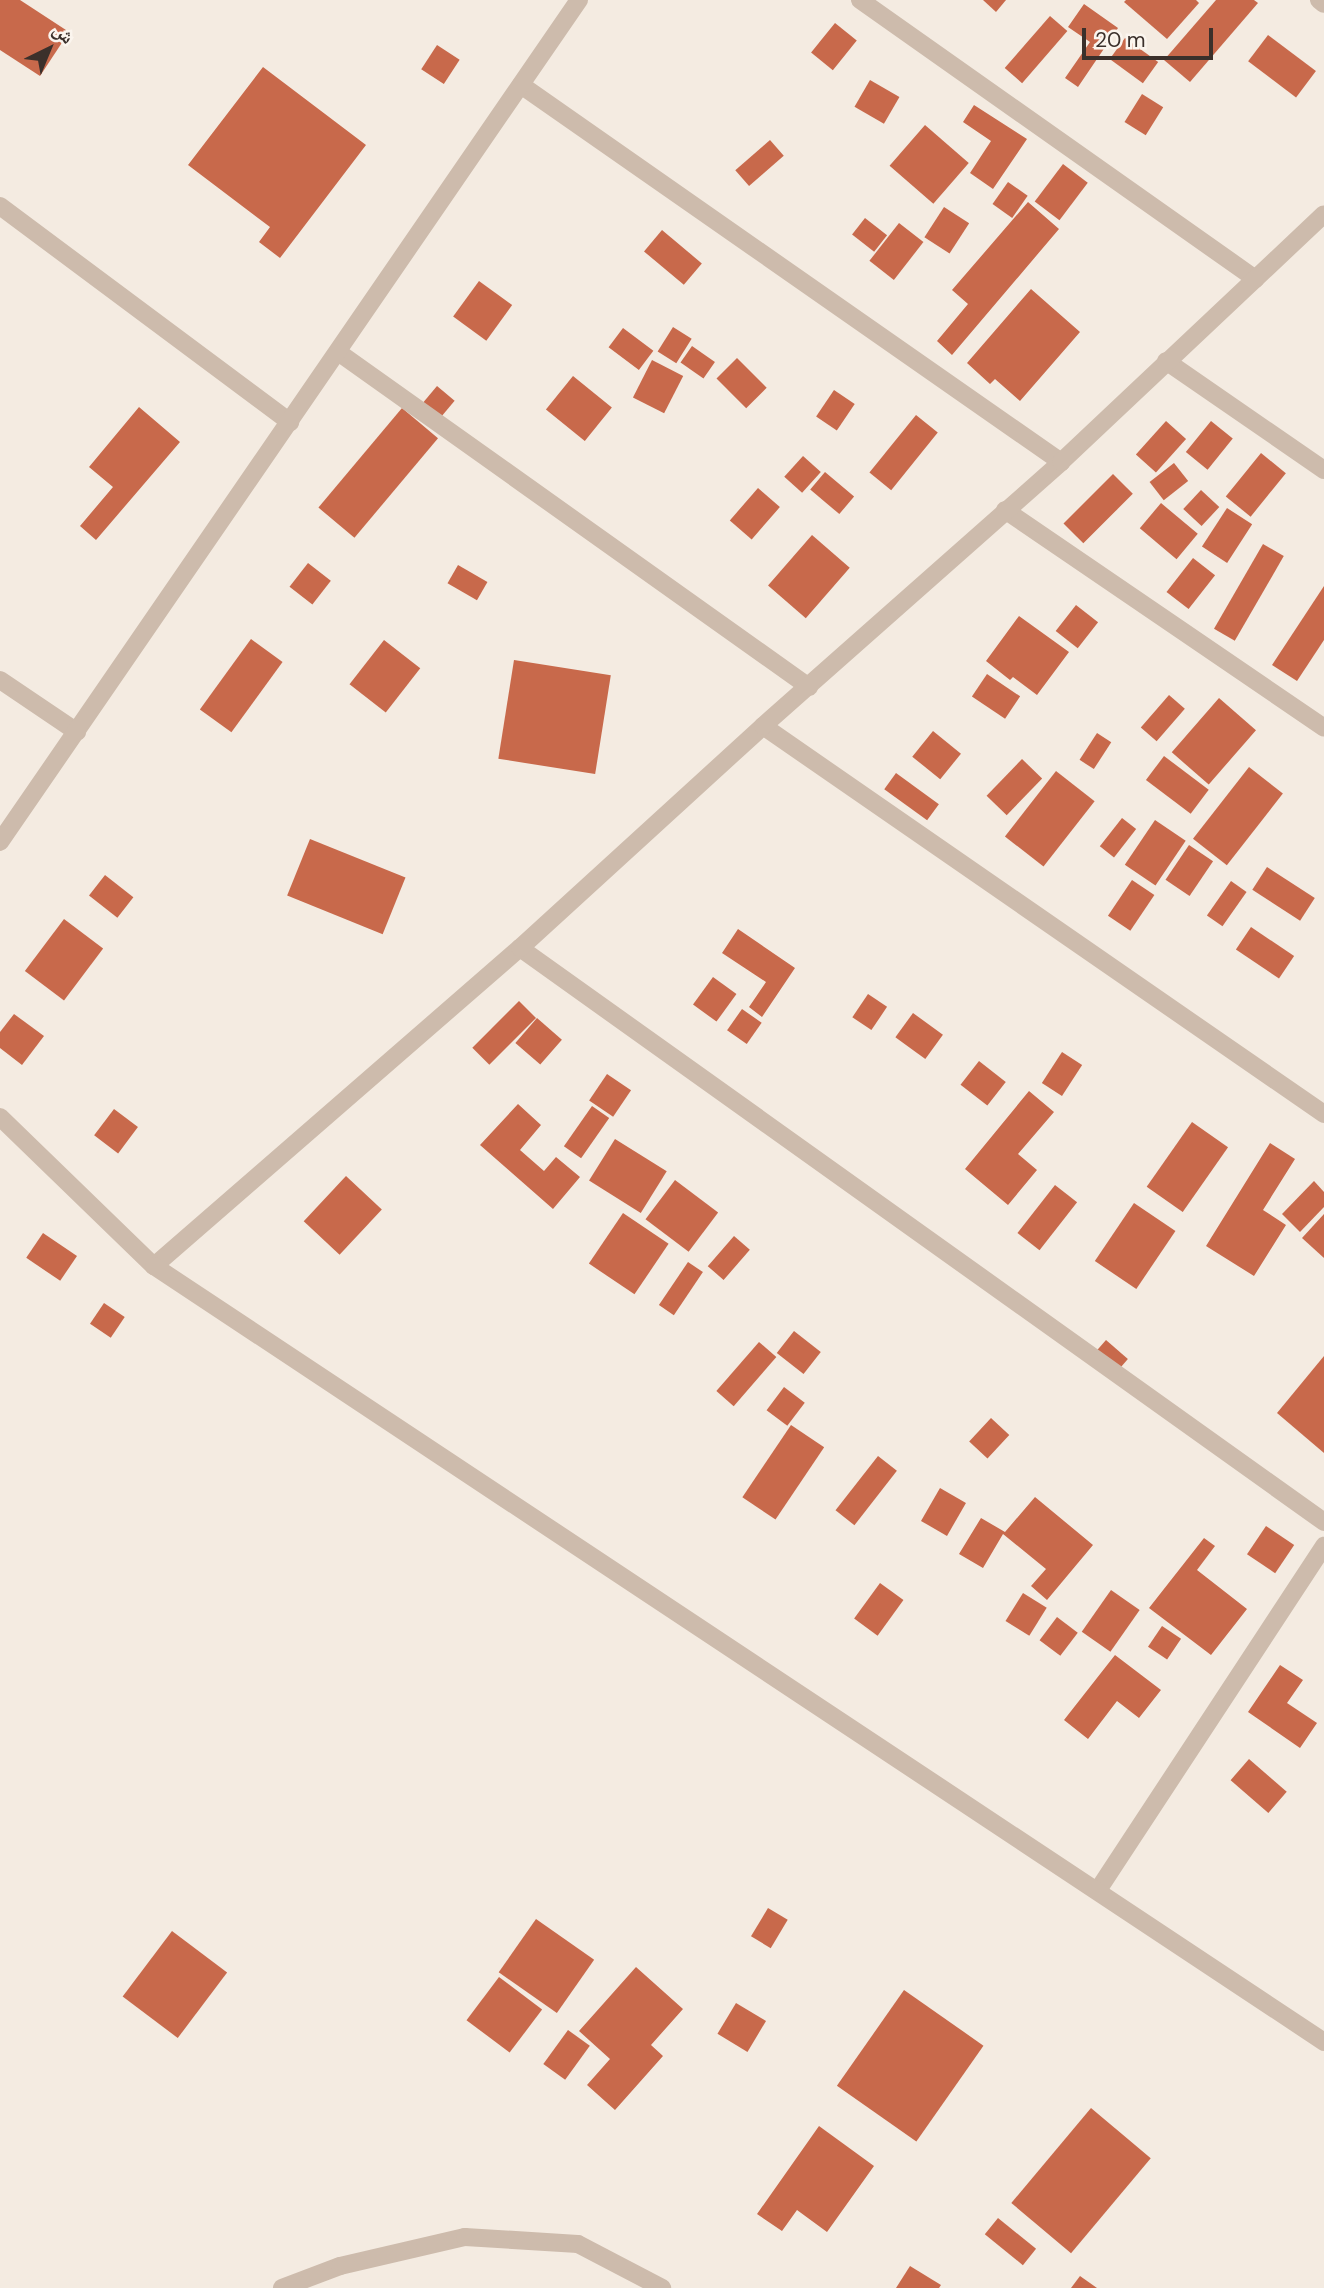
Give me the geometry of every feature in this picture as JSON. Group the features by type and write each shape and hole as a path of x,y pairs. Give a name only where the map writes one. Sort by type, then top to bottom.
{"street":[{"path":"0,842 579,0"},
{"path":"860,0 1255,279"},
{"path":"1319,0 1324,4"},
{"path":"521,85 1061,462"},
{"path":"0,206 290,422"},
{"path":"154,1266 520,948 763,726 1061,462 1324,214"},
{"path":"338,352 809,687"},
{"path":"1166,361 1324,470"},
{"path":"1004,510 1324,728"},
{"path":"0,680 77,732"},
{"path":"763,726 1324,1114"},
{"path":"520,948 1324,1522"},
{"path":"0,1117 154,1266 1324,2042"},
{"path":"1098,1890 1324,1546"},
{"path":"282,2288 340,2266 466,2236 578,2244 662,2288"}],"building":[{"path":"0,0 20,0 69,32 40,76 0,50"},
{"path":"983,0 1006,0 996,12"},
{"path":"1196,0 1199,3 1167,39 1124,2"},
{"path":"1216,0 1254,0 1258,3 1190,82 1164,60"},
{"path":"1084,4 1118,28 1078,87 1065,78 1090,42 1068,27"},
{"path":"1050,16 1067,31 1022,83 1005,68"},
{"path":"835,23 857,41 833,70 811,53"},
{"path":"1268,35 1316,71 1296,97 1248,61"},
{"path":"1125,38 1158,62 1143,83 1110,59"},
{"path":"437,45 460,60 444,84 421,69"},
{"path":"263,67 366,145 280,258 259,242 270,227 188,165"},
{"path":"870,80 899,97 884,124 854,107"},
{"path":"1142,94 1163,107 1146,135 1125,122"},
{"path":"974,105 1027,139 993,189 970,173 991,141 963,122"},
{"path":"925,125 969,163 933,204 890,166"},
{"path":"770,140 784,156 749,186 735,170"},
{"path":"1063,164 1088,183 1059,220 1035,202"},
{"path":"1008,182 1028,196 1012,218 993,204"},
{"path":"1028,202 1059,229 952,355 937,341 968,304 952,290"},
{"path":"944,207 969,223 950,254 924,237"},
{"path":"865,218 887,235 874,252 852,235"},
{"path":"899,223 923,242 894,280 869,261"},
{"path":"662,230 702,263 684,285 644,251"},
{"path":"479,281 512,305 486,341 453,317"},
{"path":"1031,289 1080,332 1020,401 995,379 990,384 967,363"},
{"path":"673,327 692,339 676,363 658,352"},
{"path":"623,328 653,351 639,370 609,347"},
{"path":"692,346 715,362 703,378 681,362"},
{"path":"737,358 767,388 746,408 716,379"},
{"path":"652,360 683,376 664,413 633,397"},
{"path":"573,376 612,407 585,441 546,409"},
{"path":"437,386 455,401 437,422 419,407"},
{"path":"834,390 855,404 837,431 816,417"},
{"path":"139,407 180,442 96,540 80,526 113,487 89,467"},
{"path":"402,408 438,438 354,538 318,508"},
{"path":"916,415 938,433 891,490 869,473"},
{"path":"1166,421 1186,439 1156,473 1136,454"},
{"path":"1211,421 1233,439 1208,470 1186,452"},
{"path":"1261,453 1286,473 1251,517 1226,497"},
{"path":"803,456 821,472 802,493 784,477"},
{"path":"1174,463 1188,481 1164,500 1150,482"},
{"path":"825,472 854,496 839,514 810,490"},
{"path":"1113,474 1133,494 1083,543 1064,523"},
{"path":"758,488 780,507 752,539 730,520"},
{"path":"1201,490 1219,507 1202,526 1183,509"},
{"path":"1161,503 1198,534 1177,559 1140,528"},
{"path":"1227,508 1252,524 1227,563 1202,547"},
{"path":"812,535 850,568 806,618 768,586"},
{"path":"1263,544 1284,556 1235,641 1214,629"},
{"path":"1193,558 1215,575 1189,609 1167,592"},
{"path":"308,563 331,581 312,604 290,587"},
{"path":"458,565 487,582 477,600 448,583"},
{"path":"1324,586 1324,640 1297,681 1272,665"},
{"path":"1076,605 1098,622 1078,648 1056,631"},
{"path":"1019,616 1069,652 1037,695 1013,677 1010,680 986,661"},
{"path":"251,639 283,662 231,732 200,709"},
{"path":"384,640 420,668 386,712 350,684"},
{"path":"514,660 611,675 595,774 498,759"},
{"path":"987,674 1020,696 1005,719 972,696"},
{"path":"1169,695 1185,709 1157,741 1141,727"},
{"path":"1219,698 1256,730 1209,784 1172,752"},
{"path":"933,731 961,754 940,779 912,757"},
{"path":"1097,733 1111,742 1094,769 1080,760"},
{"path":"1164,756 1209,790 1191,814 1146,780"},
{"path":"1022,759 1042,778 1007,815 987,796"},
{"path":"1249,767 1283,793 1227,865 1193,839"},
{"path":"1056,771 1095,801 1044,867 1005,836"},
{"path":"896,773 939,804 927,820 884,789"},
{"path":"1122,818 1136,829 1114,857 1100,846"},
{"path":"1155,820 1186,841 1155,885 1125,865"},
{"path":"310,839 405,878 383,934 287,896"},
{"path":"1189,845 1213,861 1190,896 1166,880"},
{"path":"1267,867 1315,898 1300,921 1252,890"},
{"path":"105,875 133,897 117,918 89,895"},
{"path":"1132,880 1154,895 1130,931 1108,916"},
{"path":"1231,881 1247,892 1222,926 1207,915"},
{"path":"64,919 103,948 64,1000 25,971"},
{"path":"1251,927 1294,956 1279,978 1236,949"},
{"path":"738,929 795,968 762,1017 749,1007 766,982 722,953"},
{"path":"713,977 736,994 716,1022 693,1005"},
{"path":"868,994 887,1007 871,1030 852,1017"},
{"path":"519,1001 536,1018 489,1065 472,1048"},
{"path":"742,1009 762,1023 747,1044 727,1030"},
{"path":"913,1013 943,1035 925,1059 895,1037"},
{"path":"14,1014 44,1036 22,1065 0,1048 0,1032"},
{"path":"537,1018 562,1040 540,1065 515,1043"},
{"path":"1062,1052 1082,1065 1062,1096 1042,1083"},
{"path":"979,1061 1006,1082 987,1106 961,1085"},
{"path":"607,1074 631,1090 613,1117 589,1101"},
{"path":"1029,1091 1054,1112 1018,1154 1037,1170 1008,1205 965,1169"},
{"path":"518,1104 541,1125 520,1150 544,1171 556,1157 580,1177 553,1209 480,1145"},
{"path":"592,1106 609,1118 581,1158 564,1146"},
{"path":"114,1109 138,1127 118,1153 94,1135"},
{"path":"1192,1122 1228,1147 1183,1212 1147,1187"},
{"path":"615,1139 667,1171 641,1213 589,1181"},
{"path":"1270,1143 1295,1159 1263,1210 1286,1225 1254,1276 1206,1246"},
{"path":"346,1176 382,1209 340,1255 304,1221"},
{"path":"675,1180 718,1212 689,1252 646,1219"},
{"path":"1314,1181 1324,1192 1324,1207 1300,1232 1282,1214"},
{"path":"1055,1185 1077,1202 1040,1250 1017,1233"},
{"path":"1134,1203 1175,1231 1136,1289 1095,1261"},
{"path":"623,1213 669,1244 634,1294 589,1264"},
{"path":"1324,1214 1324,1258 1302,1238"},
{"path":"43,1233 77,1256 60,1281 26,1258"},
{"path":"734,1236 750,1250 724,1280 708,1266"},
{"path":"688,1262 703,1272 674,1315 659,1305"},
{"path":"104,1303 125,1317 111,1338 90,1324"},
{"path":"794,1331 821,1352 804,1374 777,1353"},
{"path":"1106,1340 1128,1359 1112,1377 1090,1358"},
{"path":"759,1342 776,1357 734,1406 716,1391"},
{"path":"1324,1356 1324,1453 1277,1413"},
{"path":"784,1387 805,1403 787,1426 767,1410"},
{"path":"991,1418 1009,1435 987,1458 969,1441"},
{"path":"791,1425 824,1447 776,1519 742,1497"},
{"path":"878,1456 897,1471 854,1525 836,1510"},
{"path":"940,1488 966,1503 947,1536 921,1521"},
{"path":"1035,1497 1093,1545 1047,1600 1031,1586 1046,1569 1003,1534 983,1568 959,1554 981,1518 1005,1532"},
{"path":"1266,1526 1294,1545 1275,1573 1247,1554"},
{"path":"1204,1538 1215,1546 1197,1570 1247,1609 1211,1655 1149,1608"},
{"path":"880,1583 903,1600 878,1636 854,1619"},
{"path":"1111,1590 1140,1610 1110,1652 1082,1632"},
{"path":"1023,1593 1047,1608 1029,1636 1006,1621"},
{"path":"1057,1617 1078,1633 1060,1656 1040,1640"},
{"path":"1162,1626 1181,1639 1167,1660 1148,1647"},
{"path":"1115,1655 1161,1690 1139,1718 1117,1701 1088,1739 1064,1720"},
{"path":"1280,1665 1303,1680 1287,1703 1317,1723 1300,1748 1248,1712"},
{"path":"1249,1759 1287,1792 1268,1813 1231,1780"},
{"path":"768,1908 788,1920 771,1948 751,1936"},
{"path":"536,1919 594,1960 557,2013 499,1972"},
{"path":"172,1931 227,1973 178,2038 123,1996"},
{"path":"636,1967 683,2009 651,2045 663,2056 615,2110 587,2085 610,2059 579,2031"},
{"path":"499,1977 542,2009 510,2053 467,2020"},
{"path":"904,1990 983,2046 916,2141 837,2086"},
{"path":"736,2003 766,2021 747,2052 717,2034"},
{"path":"568,2030 590,2046 565,2080 543,2064"},
{"path":"1091,2108 1151,2158 1071,2253 1011,2203"},
{"path":"819,2126 874,2166 827,2232 797,2210 782,2231 757,2214"},
{"path":"998,2218 1036,2249 1023,2265 985,2234"},
{"path":"910,2266 941,2285 939,2288 896,2288"},
{"path":"1080,2276 1097,2288 1071,2288"}]}
